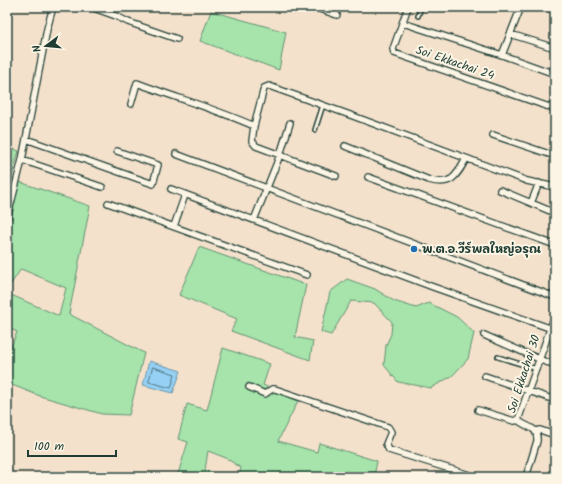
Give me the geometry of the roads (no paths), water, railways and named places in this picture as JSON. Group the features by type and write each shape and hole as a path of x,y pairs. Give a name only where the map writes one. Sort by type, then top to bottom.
{"street":[{"path":"7,220 22,160 47,29 53,7"},
{"path":"91,7 177,40"},
{"path":"314,7 337,15"},
{"name":"Soi Ekkachai 24","path":"408,7 393,49 394,53 555,109"},
{"path":"502,55 521,7"},
{"path":"547,7 555,10"},
{"path":"403,23 555,74"},
{"path":"510,34 555,48"},
{"path":"131,104 137,83 180,100 209,108 254,126"},
{"path":"336,176 256,146 253,143 254,126 264,88 266,86 323,105 527,181 555,187"},
{"path":"254,220 280,155 290,123"},
{"path":"493,135 555,156"},
{"path":"26,140 153,184 158,165 118,151"},
{"path":"345,146 438,183 451,180 458,173 466,159"},
{"path":"176,154 555,297"},
{"path":"22,160 102,188"},
{"path":"368,177 555,245"},
{"path":"531,203 539,183"},
{"path":"170,189 433,287 553,329"},
{"path":"500,190 555,213"},
{"path":"174,226 185,195"},
{"path":"108,203 307,275"},
{"name":"Soi Ekkachai 30","path":"555,315 553,329 536,369 518,420 536,431 540,430 555,435"},
{"path":"484,336 555,364"},
{"path":"484,376 555,400"},
{"path":"249,386 265,394 272,389 275,389 388,427 391,432 386,444 389,450 476,477"},
{"path":"478,410 514,421 518,420"},
{"path":"526,477 537,441 536,431"}],"lane":[{"path":"418,16 421,7"},
{"path":"315,130 323,105"},
{"path":"498,356 536,369"}],"water":[{"path":"149,361 181,371 173,393 143,385"}],"place":[{"name":"พ.ต.อ.วีร์พลใหญ่อรุณ","path":"414,249"}]}
